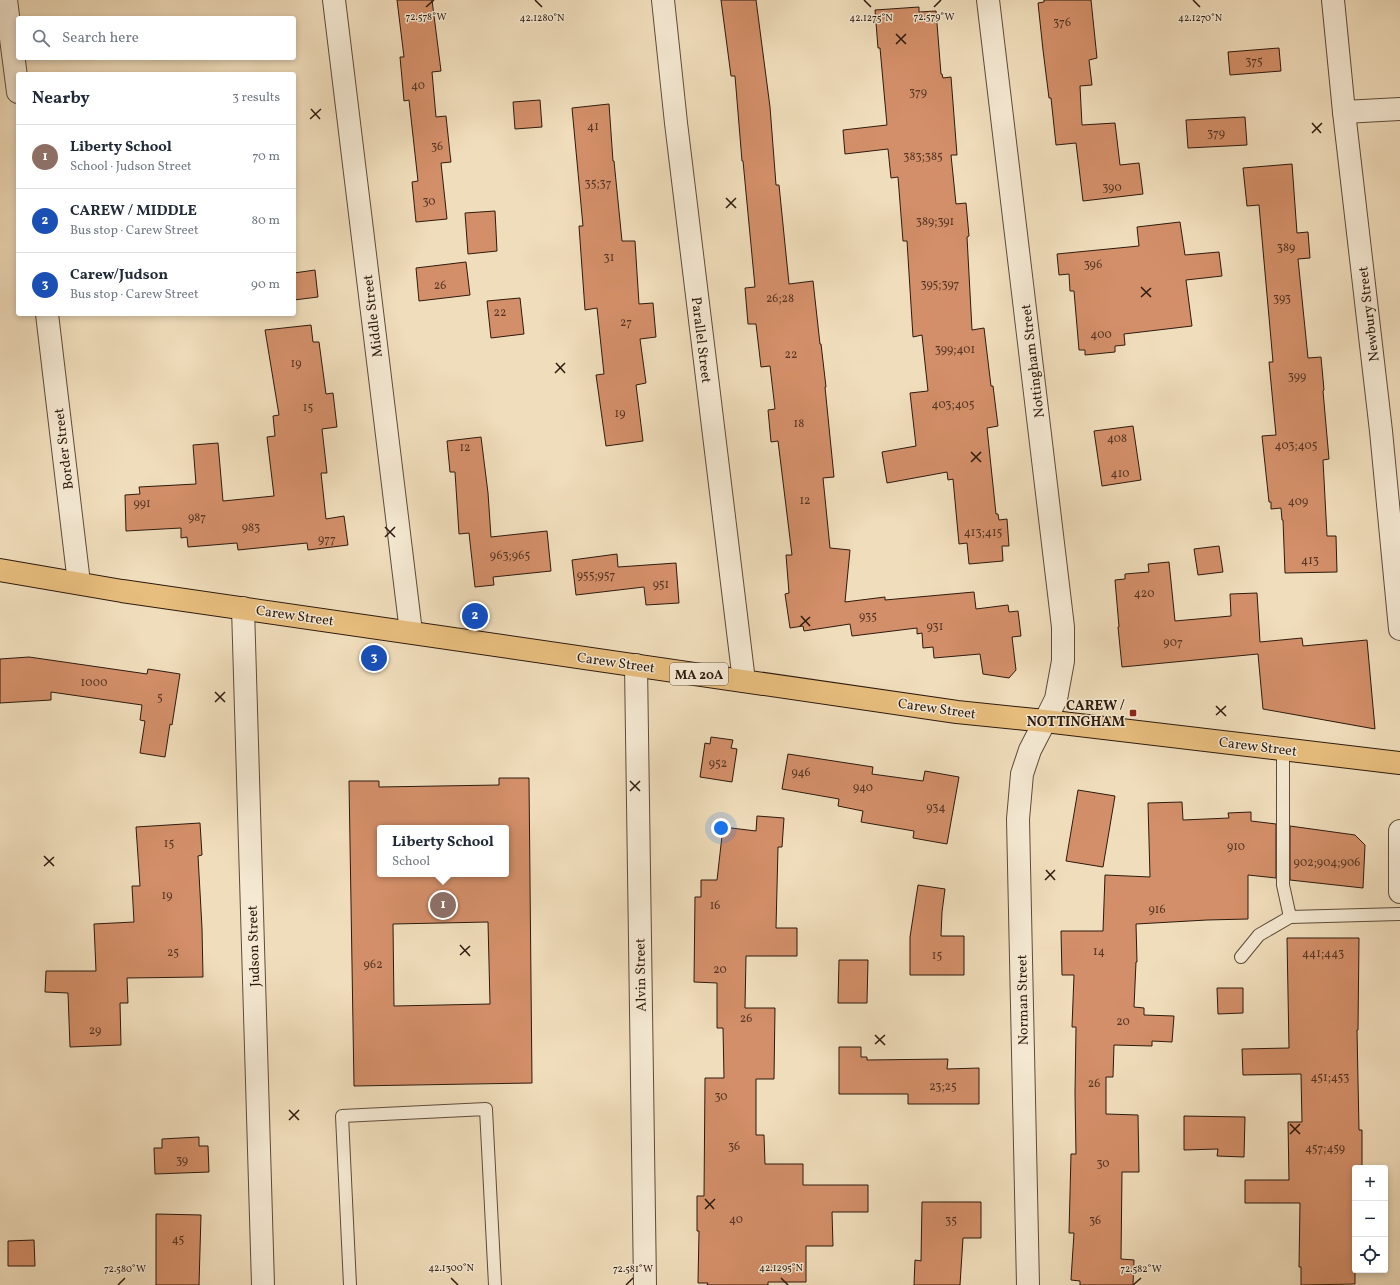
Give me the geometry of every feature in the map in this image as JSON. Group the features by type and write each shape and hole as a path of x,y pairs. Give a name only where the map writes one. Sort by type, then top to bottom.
{"main road":[{"name":"Carew Street","path":"0,570 243,608 957,712 1045,721 1400,764"}],"street":[{"path":"6,0 16,77"},
{"name":"Middle Street","path":"334,0 411,632"},
{"name":"Parallel Street","path":"663,0 676,123 744,681"},
{"name":"Nottingham Street","path":"988,0 1063,627 1064,661 1056,699 1045,721"},
{"name":"Newbury Street","path":"1333,0 1344,112 1391,431 1400,629"},
{"path":"1344,112 1400,109"},
{"name":"Border Street","path":"47,316 79,583"},
{"name":"Judson Street","path":"243,608 263,1285"},
{"name":"Alvin Street","path":"636,665 645,1285"},
{"name":"Norman Street","path":"1028,1285 1018,819 1022,774 1030,750 1045,721"},
{"path":"1400,831 1400,892"}],"lane":[{"path":"1283,749 1283,885 1290,918"},
{"path":"1241,958 1259,935 1290,918 1400,914"},
{"path":"350,1285 342,1116 486,1109 495,1285"}],"building":[{"path":"397,0 432,0 441,71 432,72 436,117 446,116 451,162 441,163 447,219 416,222 412,182 418,181 409,100 404,101 400,57 404,57"},
{"path":"721,0 756,0 770,107 776,185 779,185 789,284 813,281 826,387 834,477 823,478 830,548 850,550 845,602 885,597 885,600 974,592 976,609 1008,605 1009,612 1018,611 1021,636 1012,637 1016,670 1009,678 983,674 980,654 934,658 933,647 923,648 922,633 917,634 917,628 852,636 850,624 804,631 803,626 790,628 785,594 789,593 786,555 792,555 778,441 771,442 768,410 775,409 770,366 761,367 756,324 748,324 745,288 755,287 735,76 731,76"},
{"path":"1044,0 1091,0 1097,58 1089,60 1092,85 1080,86 1082,125 1115,123 1120,165 1139,163 1143,194 1083,201 1076,143 1056,145 1038,3 1044,2"},
{"path":"919,7 919,12 936,11 941,74 943,78 951,77 957,155 951,155 956,204 966,203 969,236 967,237 972,330 984,328 991,386 993,386 998,426 987,428 996,514 998,514 999,520 1007,519 1009,546 1002,546 1003,561 969,564 967,543 959,544 953,479 948,480 947,472 887,483 882,452 916,446 910,393 928,391 922,335 913,337 907,241 903,241 898,177 891,178 888,149 845,154 843,130 887,125 875,10"},
{"path":"1279,48 1281,71 1230,75 1228,52"},
{"path":"540,100 542,127 515,129 513,102"},
{"path":"609,104 613,161 622,241 635,241 639,304 653,303 656,337 640,339 646,383 636,385 643,441 606,446 596,375 604,374 597,308 585,310 579,226 583,226 572,108"},
{"path":"1245,117 1247,145 1188,148 1186,120"},
{"path":"1292,164 1297,233 1308,232 1310,258 1298,259 1308,358 1321,357 1329,459 1323,460 1327,536 1336,536 1337,572 1285,573 1283,520 1281,508 1271,509 1271,502 1269,502 1262,436 1276,435 1269,362 1273,362 1259,205 1247,206 1243,168"},
{"path":"495,211 497,251 468,254 465,213"},
{"path":"1180,222 1185,255 1219,252 1222,276 1186,280 1192,326 1124,334 1125,345 1115,346 1115,352 1085,355 1085,350 1079,350 1074,291 1070,291 1069,274 1059,275 1057,254 1139,246 1137,227"},
{"path":"466,262 470,295 419,301 416,268"},
{"path":"315,270 318,297 296,300 296,273"},
{"path":"520,298 524,334 491,338 487,301"},
{"path":"311,325 313,342 319,342 326,394 333,393 337,427 322,429 327,473 321,473 326,519 344,516 348,545 308,550 307,543 238,550 237,543 188,547 187,537 181,538 181,528 126,531 125,495 140,494 139,487 196,484 193,445 218,443 223,501 274,496 267,437 275,436 273,416 279,415 265,330"},
{"path":"1133,426 1141,480 1102,486 1094,431"},
{"path":"481,437 488,493 491,537 547,531 551,571 493,577 494,585 475,587 469,533 459,534 455,472 450,472 447,441"},
{"path":"1219,546 1223,572 1198,575 1194,549"},
{"path":"617,554 618,567 676,563 679,603 646,605 644,587 576,595 572,560"},
{"path":"1169,562 1175,621 1231,616 1230,594 1257,593 1260,642 1302,638 1303,646 1367,640 1375,729 1263,709 1258,654 1122,667 1115,580 1125,579 1125,574 1149,572 1148,564"},
{"path":"29,657 147,674 148,669 180,674 165,757 140,753 145,721 140,720 142,705 51,692 51,700 0,703 0,659"},
{"path":"711,737 733,740 731,748 737,749 732,782 700,777 705,743 710,744"},
{"path":"788,754 873,767 872,774 923,781 925,771 959,777 947,844 913,838 914,831 861,822 863,811 838,806 839,799 782,789"},
{"path":"499,778 529,778 532,1083 354,1086 349,781 379,781 379,787 499,785","holes":["488,922 490,1004 394,1006 393,924"]},
{"path":"1078,790 1115,796 1103,867 1066,861"},
{"path":"1182,802 1183,820 1229,818 1228,813 1251,812 1251,821 1276,824 1276,878 1248,875 1248,919 1136,924 1137,962 1134,1007 1144,1008 1144,1015 1174,1016 1172,1042 1152,1041 1152,1046 1114,1045 1113,1077 1106,1077 1106,1114 1138,1115 1139,1172 1122,1172 1121,1259 1134,1260 1133,1285 1080,1285 1080,1281 1071,1280 1074,1233 1069,1233 1071,1154 1076,1154 1076,1027 1072,1027 1074,975 1062,975 1061,931 1103,931 1105,875 1150,877 1148,803"},
{"path":"757,816 784,818 782,847 778,847 776,928 797,928 797,956 746,956 745,1008 775,1008 774,1079 756,1079 756,1135 764,1135 765,1164 803,1164 803,1185 868,1185 868,1212 832,1212 833,1246 806,1246 806,1282 768,1282 768,1285 707,1285 708,1283 698,1283 699,1231 697,1231 697,1196 704,1196 705,1078 724,1078 723,1028 717,1028 717,983 694,982 695,897 701,897 701,880 717,880 723,827 756,831"},
{"path":"200,823 202,855 198,856 203,977 127,978 128,1003 120,1003 121,1045 70,1047 68,993 45,992 46,971 96,971 94,924 134,922 132,886 140,886 136,827"},
{"path":"1290,826 1355,835 1365,845 1363,888 1290,880"},
{"path":"918,885 945,889 941,936 964,936 964,975 910,975 910,937"},
{"path":"1287,938 1359,938 1357,1030 1359,1130 1362,1130 1362,1165 1352,1165 1352,1273 1355,1273 1355,1284 1301,1285 1301,1267 1299,1267 1300,1203 1245,1203 1245,1180 1289,1180 1288,1122 1302,1122 1301,1074 1243,1075 1242,1049 1289,1048"},
{"path":"839,960 868,960 867,1003 838,1003"},
{"path":"1217,988 1243,988 1243,1013 1218,1014"},
{"path":"839,1047 861,1047 861,1057 867,1057 867,1060 948,1059 947,1069 979,1068 979,1104 908,1104 908,1094 839,1094"},
{"path":"1184,1116 1245,1117 1244,1157 1217,1156 1218,1149 1184,1150"},
{"path":"199,1137 199,1146 208,1146 209,1172 155,1174 154,1148 162,1148 162,1139"},
{"path":"922,1202 981,1202 981,1238 963,1238 960,1285 914,1285 915,1260 921,1261"},
{"path":"156,1214 201,1215 199,1285 156,1285"},
{"path":"34,1240 35,1266 8,1266 8,1241"}],"place":[{"name":"CAREW / MIDDLE","path":"475,616"},
{"name":"Carew/Judson","path":"374,658"},
{"name":"CAREW / NOTTINGHAM","path":"1133,713"},
{"name":"Liberty School","path":"443,905"}]}
